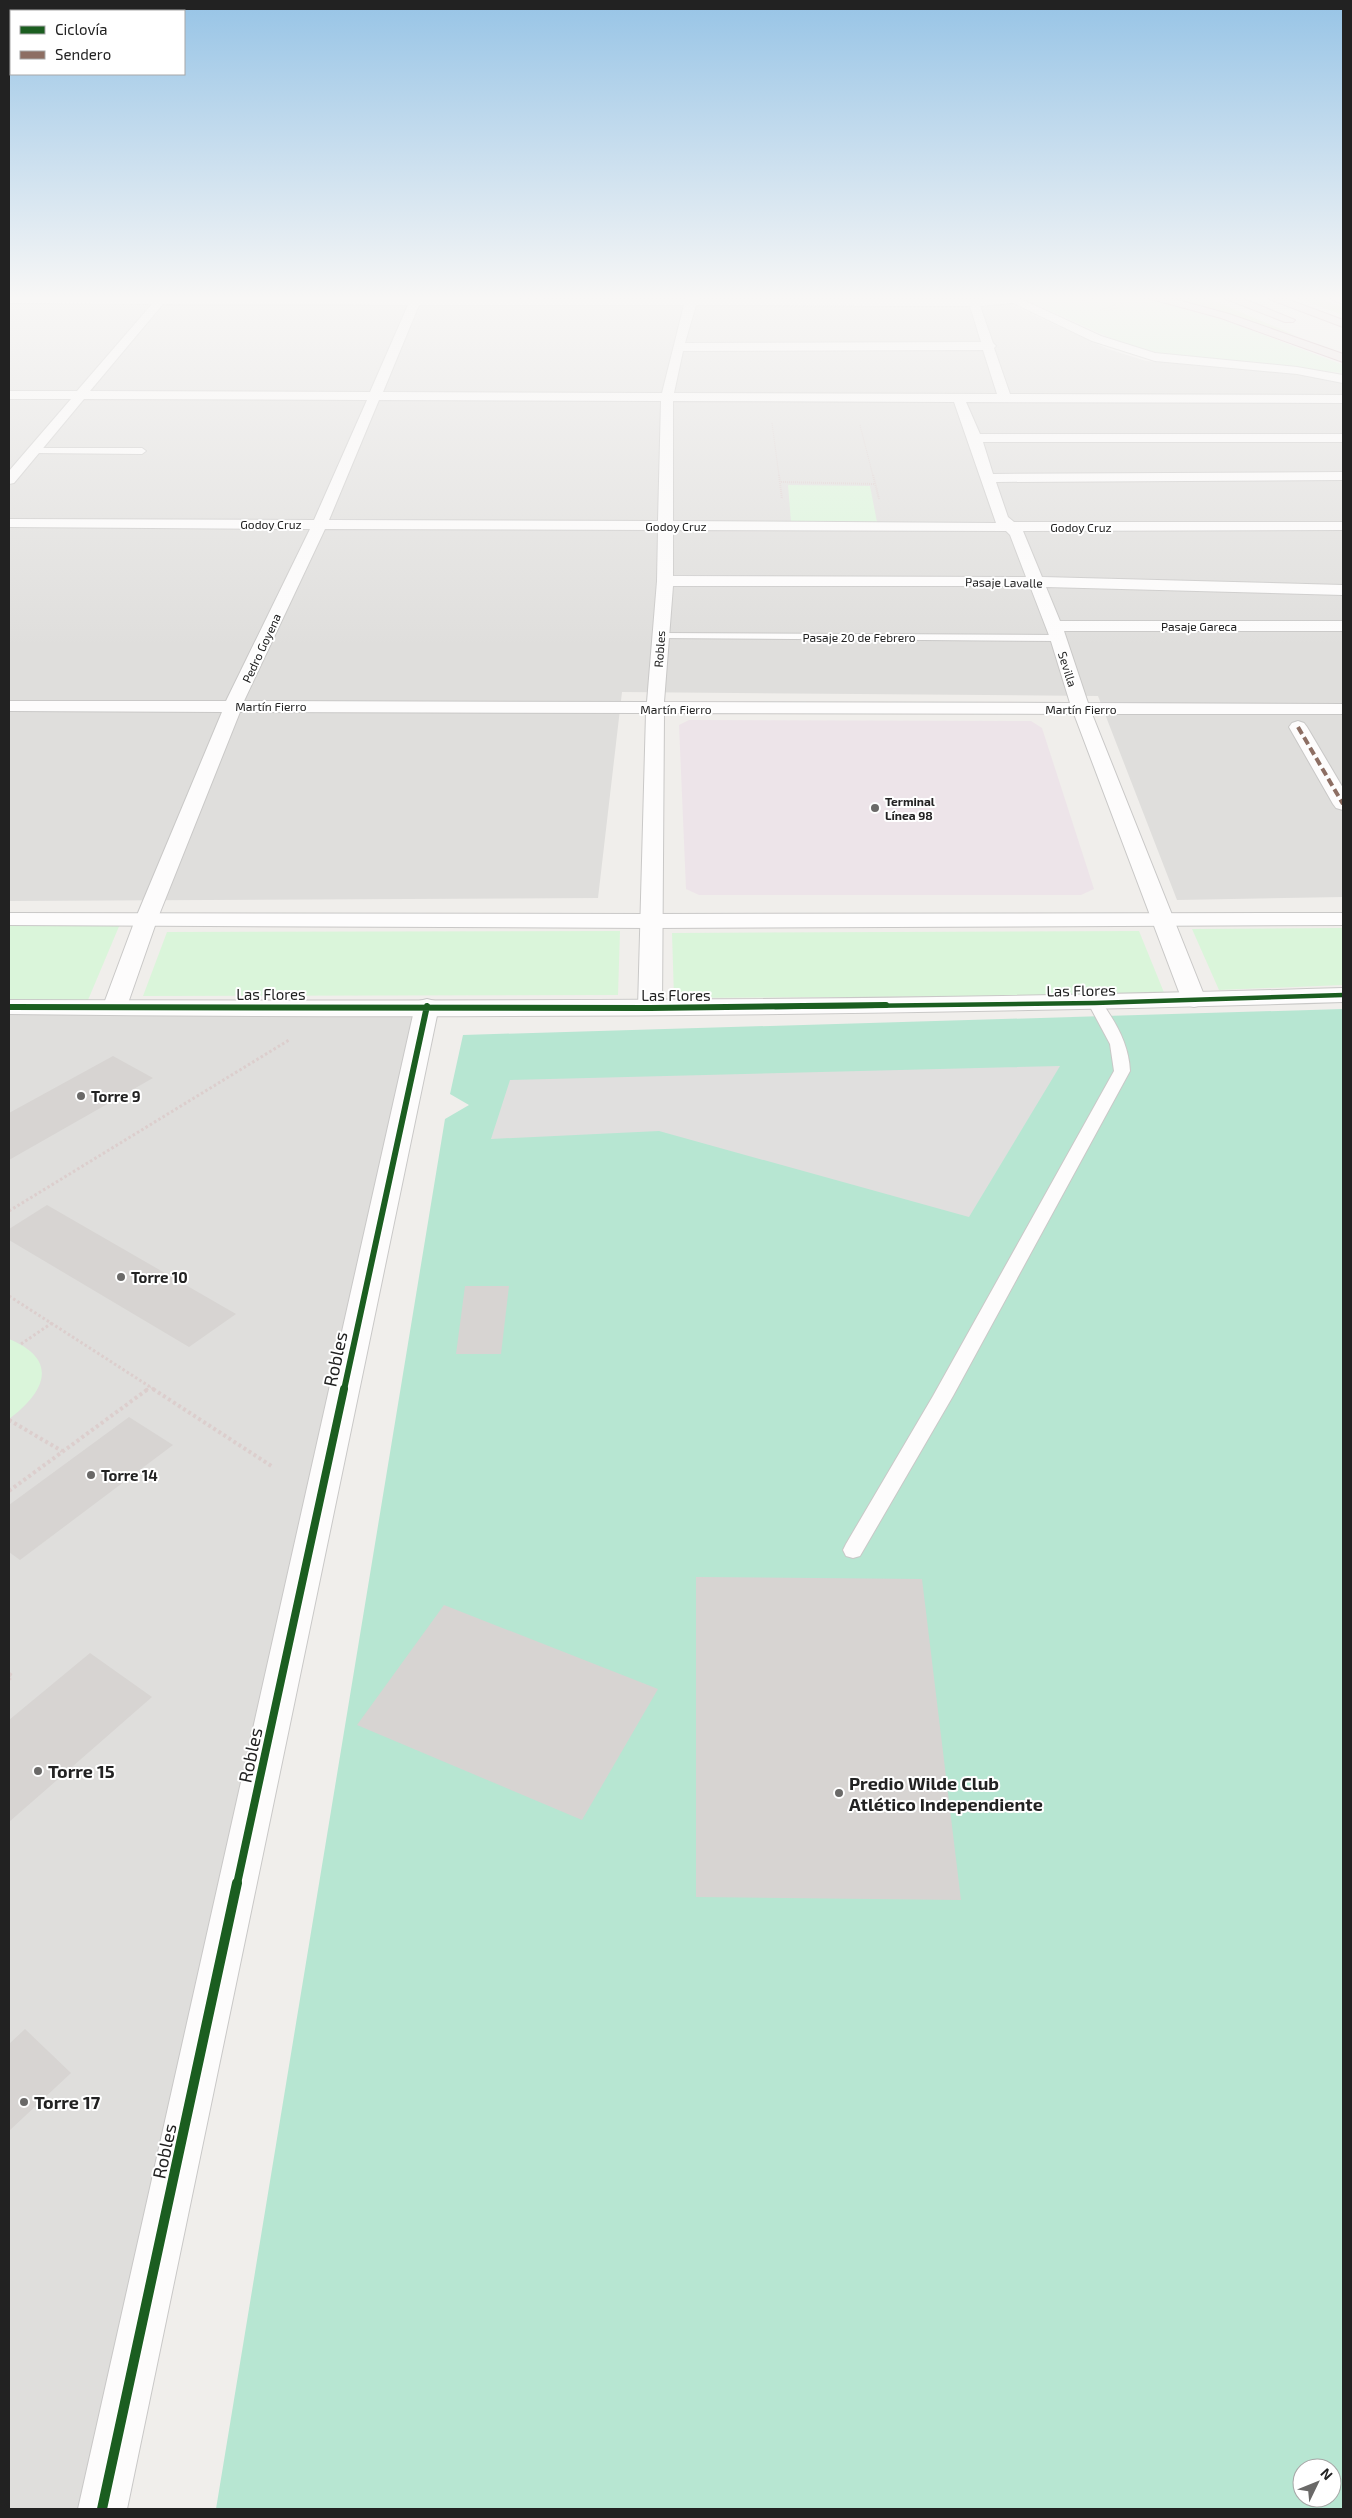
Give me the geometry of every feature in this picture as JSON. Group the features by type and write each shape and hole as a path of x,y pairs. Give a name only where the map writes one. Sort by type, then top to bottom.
{"street":[{"path":"9,480 67,413"},
{"name":"Pedro Goyena","path":"114,1006 146,920 233,706 320,524 369,413"},
{"name":"Robles","path":"650,1008 655,709 665,581 667,413"},
{"name":"Sevilla","path":"965,413 975,438 986,478 1001,519 1017,532 1056,632 1080,709 1194,1000"},
{"path":"975,438 1343,438"},
{"path":"986,478 1343,476"},
{"name":"Godoy Cruz","path":"9,523 1012,527 1343,526"},
{"name":"Pasaje Lavalle","path":"665,581 1036,582 1343,590"},
{"name":"Pasaje Gareca","path":"1056,632 1343,626"},
{"name":"Martín Fierro","path":"9,706 655,709 1343,709"},
{"path":"1298,727 1343,804"},
{"path":"9,918 651,921 1343,920"},
{"name":"Las Flores","path":"9,1007 427,1006 650,1008 1095,1003 1343,996"},
{"name":"Robles","path":"102,2509 427,1006"}],"lane":[{"path":"34,451 142,451"},
{"name":"Pasaje 20 de Febrero","path":"660,636 1056,632"},
{"path":"853,1550 943,1396 1122,1071 1123,1059 1111,1031 1095,1003"}],"path":[{"path":"770,413 784,526"},
{"path":"858,413 886,526"},
{"path":"780,482 875,484"},
{"path":"9,1211 289,1040 298,1029 308,1007"},
{"path":"9,1296 273,1467"},
{"path":"21,1344 52,1323"},
{"path":"9,1491 151,1387"},
{"path":"9,1420 62,1452"},
{"path":"9,1674 12,1676 9,1679"}],"shaded area":[{"path":"9,413 1343,413 1343,897 1177,900 1098,696 622,692 598,898 9,901"},
{"name":"Terminal Línea 98","path":"689,720 1031,721 1042,728 1094,889 1081,895 699,895 686,889 679,725"},
{"path":"427,1006 102,2509 9,2509 9,1009"},
{"path":"1060,1066 969,1217 659,1131 491,1139 510,1080"}],"green space":[{"path":"788,485 870,486 877,522 791,522"},
{"path":"120,924 88,1000 9,1000 9,925"},
{"path":"1343,928 1343,985 1219,990 1192,929"},
{"path":"620,931 618,995 143,996 167,932"},
{"path":"1139,931 1165,995 674,998 672,933"},
{"name":"Predio Wilde Club Atlético Independiente","path":"1343,1009 1343,2509 216,2509 445,1119 469,1105 450,1094 463,1035"},
{"path":"9,1339 25,1347 36,1357 41,1366 42,1377 31,1398 9,1419"}],"building":[{"name":"Torre 9","path":"113,1056 153,1078 9,1160 9,1113"},
{"name":"Torre 10","path":"47,1205 236,1314 189,1347 9,1240 9,1229"},
{"path":"465,1286 509,1286 501,1354 456,1354"},
{"name":"Torre 14","path":"129,1417 173,1445 20,1560 9,1552 9,1505"},
{"path":"696,1577 922,1579 961,1900 696,1897"},
{"path":"444,1605 658,1689 582,1820 357,1725"},
{"name":"Torre 15","path":"90,1653 152,1697 9,1822 9,1720"},
{"name":"Torre 17","path":"25,2029 71,2073 9,2131 9,2044"}],"marked path":[{"path":"1298,727 1343,804"}],"cycle path":[{"path":"9,1007 650,1008 1095,1003 1343,995"},
{"path":"102,2509 427,1006"}],"place":[{"name":"Terminal Línea 98","path":"875,808"},
{"name":"Torre 9","path":"81,1096"},
{"name":"Torre 10","path":"121,1277"},
{"name":"Torre 14","path":"91,1475"},
{"name":"Torre 15","path":"38,1771"},
{"name":"Predio Wilde Club Atlético Independiente","path":"839,1793"},
{"name":"Torre 17","path":"24,2102"}]}
